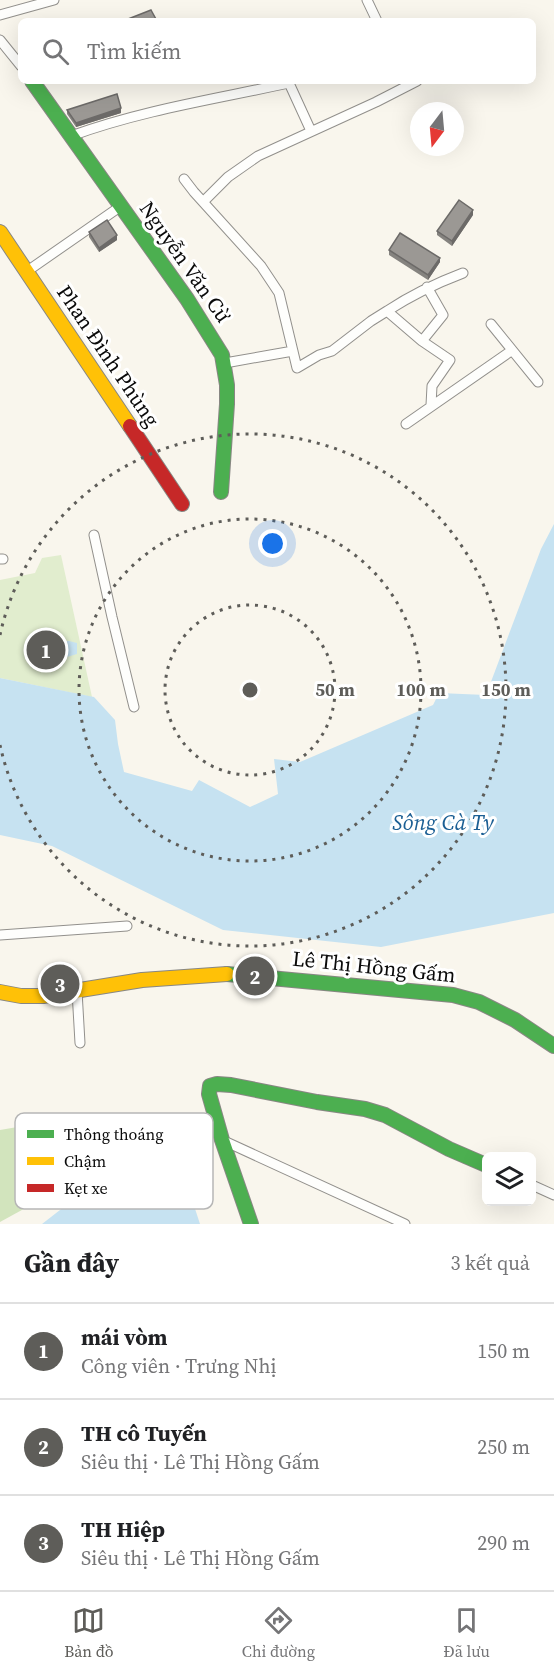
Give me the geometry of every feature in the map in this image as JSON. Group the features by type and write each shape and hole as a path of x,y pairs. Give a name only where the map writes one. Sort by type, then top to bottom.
{"street":[{"path":"0,15 54,0"},
{"path":"367,0 376,18"},
{"path":"0,40 18,62"},
{"name":"Nguyễn Văn Cừ","path":"34,84 187,299 217,345 225,363 227,404 221,492"},
{"path":"71,136 127,118 184,104 284,84"},
{"path":"289,84 311,131"},
{"path":"203,202 228,177 267,151 376,102 409,84"},
{"path":"184,179 261,266 279,293 297,368 332,351 409,296 463,273"},
{"path":"26,272 121,206"},
{"name":"Phan Đình Phùng","path":"0,232 182,504"},
{"path":"422,340 443,315 427,287"},
{"path":"387,311 450,360 432,386 431,405"},
{"path":"491,324 537,382"},
{"path":"225,363 293,351"},
{"path":"406,424 511,351"},
{"path":"94,535 134,706"},
{"path":"0,934 127,926"},
{"name":"Lê Thị Hồng Gấm","path":"0,992 21,996 43,996 142,980 231,974 437,993 466,998 491,1007 554,1046"},
{"path":"77,991 80,1043"},
{"path":"251,1224 208,1094 210,1086 217,1084 375,1112 482,1163"},
{"path":"222,1140 405,1224"},
{"path":"536,1187 554,1195"}],"green space":[{"path":"61,555 92,697 0,678 0,580 35,573 42,558"},
{"path":"15,1127 15,1209 24,1209 0,1222 0,1130"}],"water":[{"name":"Sông Cà Ty","path":"554,524 554,913 381,947 223,930 52,846 0,835 0,678 94,697 115,720 124,772 192,791 199,780 250,807 278,794 274,759 300,762 433,705 439,693 486,695 541,549"},
{"path":"69,641 77,643 77,654 60,659 49,656 52,643"},
{"path":"61,1209 195,1209 200,1224 42,1224"}],"building":[{"path":"151,10 155,18 131,18"},
{"path":"117,94 121,108 76,123 67,110"},
{"path":"459,200 473,210 452,241 437,231"},
{"path":"107,220 117,235 99,248 89,232"},
{"path":"400,233 440,258 428,275 389,250"}],"traffic: fast":[{"path":"34,84 187,299 222,355 227,385 227,404 221,492"},
{"path":"227,974 453,995 479,1002 515,1020 554,1046"},
{"path":"251,1224 209,1094 210,1086 217,1084 365,1109 385,1115 449,1149 482,1163"}],"traffic: slow":[{"path":"0,232 130,426"},
{"path":"0,992 21,996 43,996 142,980 227,974"}],"traffic: jam":[{"path":"130,426 182,504"}],"place":[{"name":"mái vòm","path":"46,650"},
{"name":"TH cô Tuyến","path":"255,976"},
{"name":"TH Hiệp","path":"60,984"}]}
